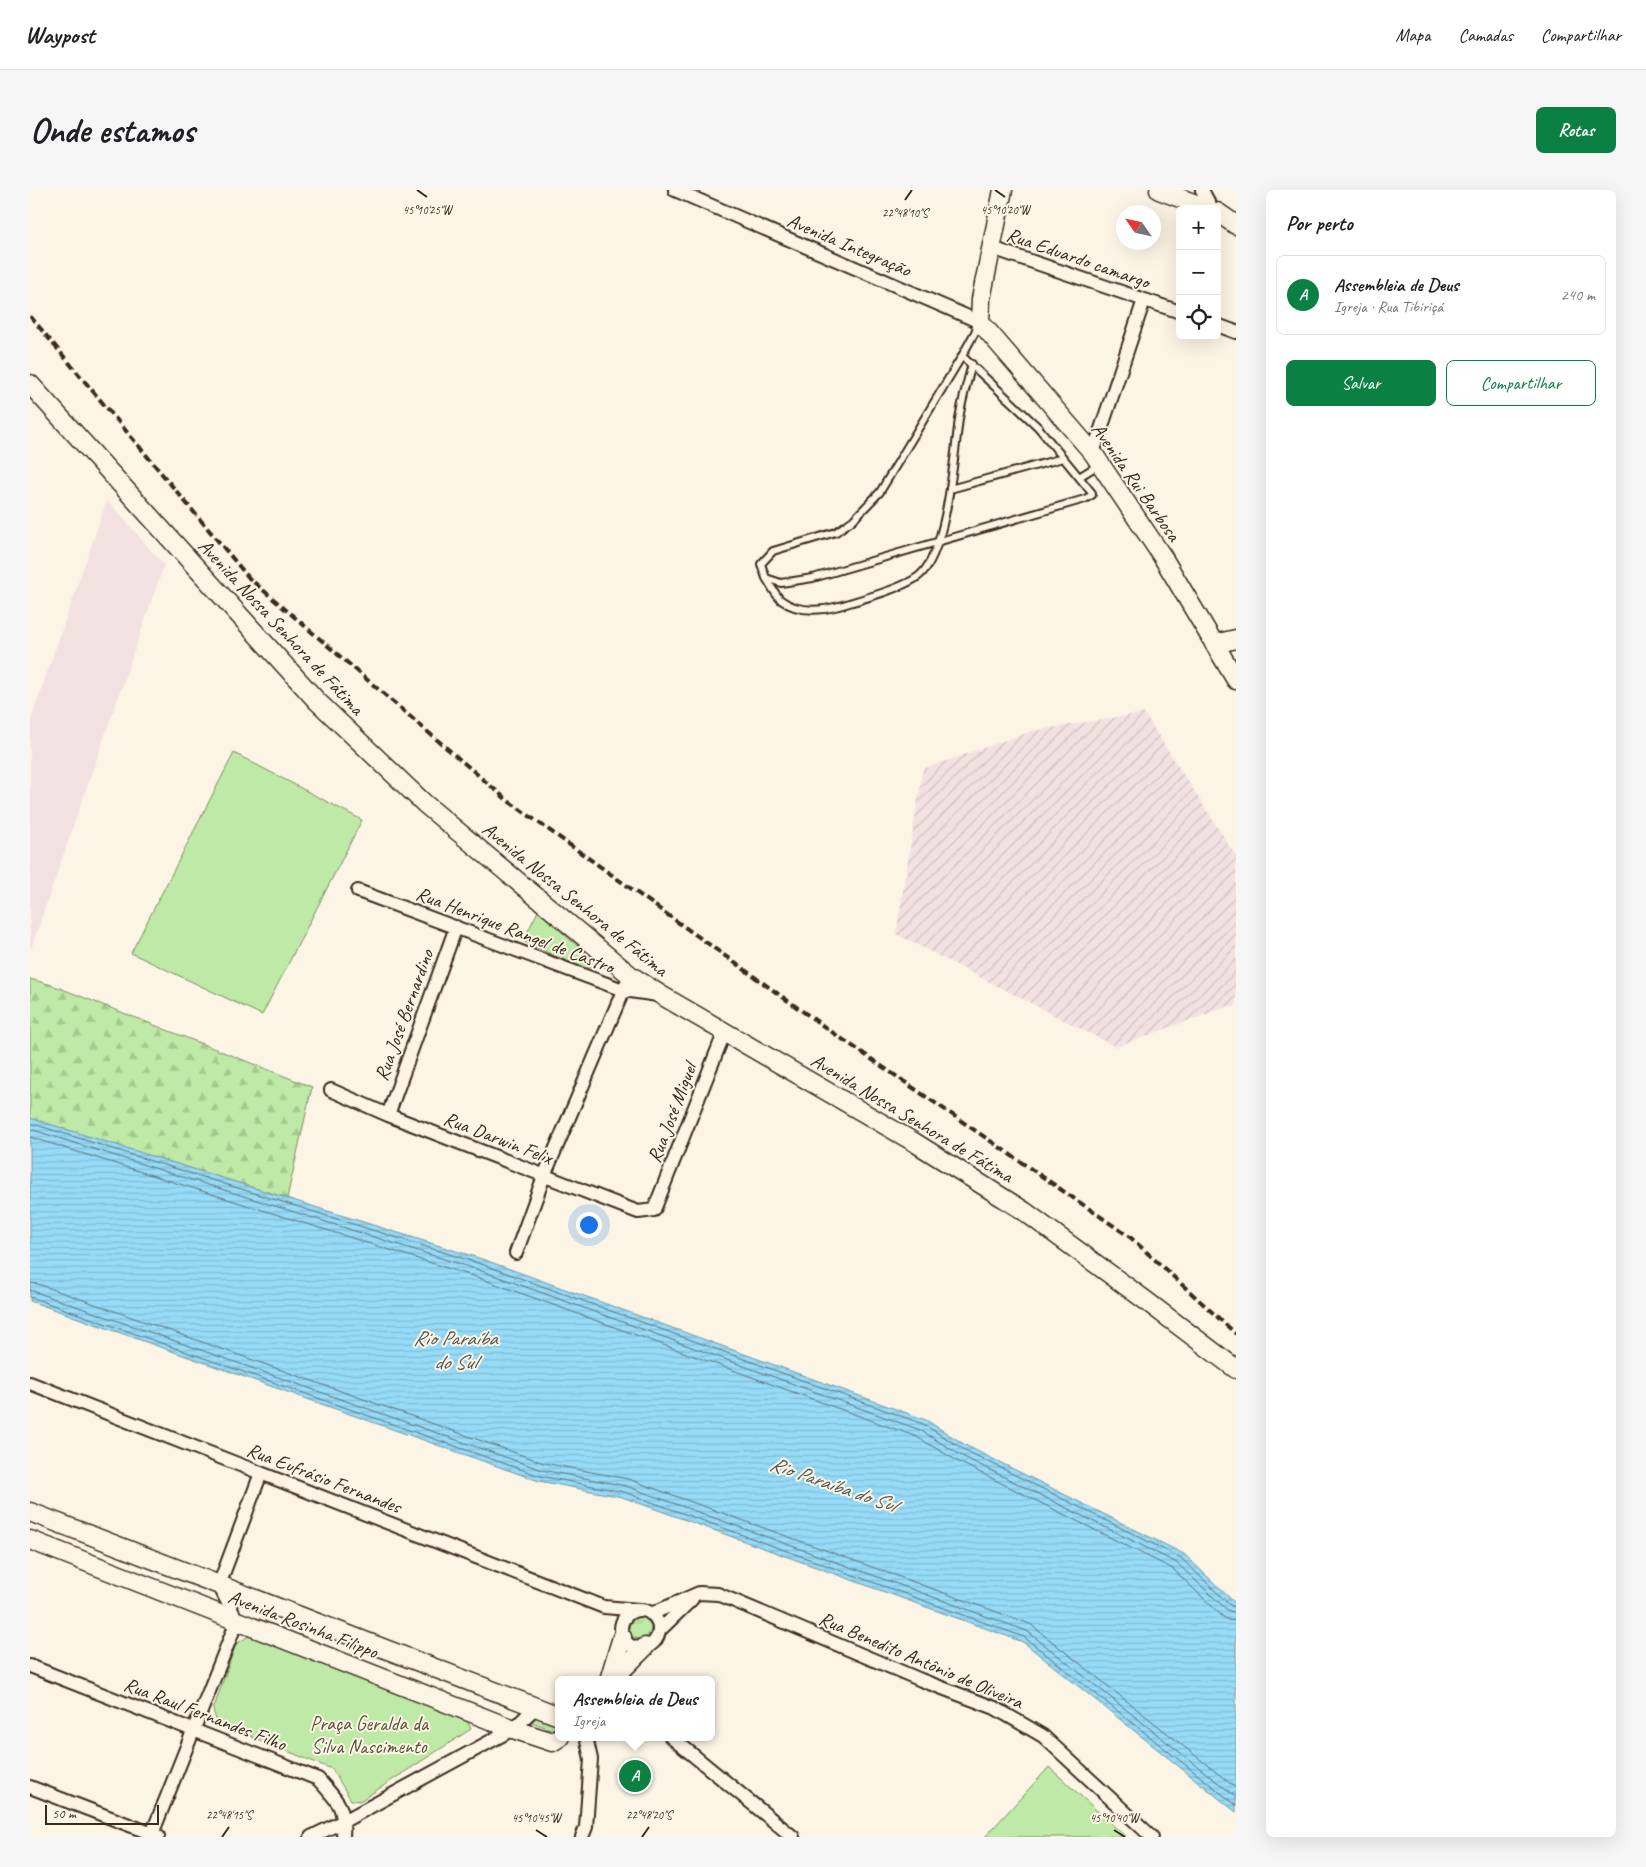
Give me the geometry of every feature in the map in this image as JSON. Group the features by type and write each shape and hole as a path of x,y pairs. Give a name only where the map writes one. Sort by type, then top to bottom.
{"street":[{"name":"Avenida Integração","path":"675,190 980,322"},
{"path":"980,322 982,299 1003,190"},
{"path":"1158,190 1199,205"},
{"path":"1202,190 1208,205"},
{"path":"1221,215 1236,225"},
{"name":"Rua Eduardo camargo","path":"992,248 1176,311"},
{"path":"1097,458 1144,300"},
{"name":"Avenida Rui Barbosa","path":"980,322 1097,458 1162,556 1236,680"},
{"path":"1221,326 1236,332"},
{"name":"Avenida Nossa Senhora de Fátima","path":"30,384 317,701 425,804 627,982 661,995 725,1031 914,1142 1024,1211 1236,1369"},
{"path":"1214,644 1236,639"},
{"name":"Rua Henrique Rangel de Castro","path":"358,891 456,927 627,982"},
{"name":"Rua José Bernardino","path":"388,1115 456,927"},
{"path":"516,1253 544,1176 627,982"},
{"name":"Rua José Miguel","path":"654,1210 725,1031"},
{"name":"Rua Darwin Felix","path":"331,1090 388,1115 638,1212 654,1210"},
{"name":"Rua Eufrásio Fernandes","path":"30,1383 604,1607"},
{"path":"30,1787 156,1836 194,1730 237,1621 219,1585 261,1473"},
{"name":"Avenida Rosinha Filippo","path":"30,1512 555,1715"},
{"name":"Avenida Rosinha Filippo","path":"30,1540 513,1728 552,1742 555,1740"},
{"path":"611,1676 628,1614 645,1612 699,1592"},
{"path":"614,1676 654,1641 659,1631 699,1592"},
{"name":"Rua Benedito Antônio de Oliveira","path":"699,1592 718,1594 921,1680 995,1708 1043,1736 1152,1837"},
{"path":"604,1607 645,1612 657,1621 659,1631"},
{"path":"604,1607 622,1631 625,1642 634,1647 645,1647"},
{"name":"Rua Raul Fernandes Filho","path":"30,1666 318,1779 340,1804 344,1821"},
{"path":"311,1837 344,1821 513,1728 535,1708"},
{"path":"582,1837 586,1827 591,1759 587,1741"},
{"path":"676,1741 793,1837"},
{"path":"343,1837 344,1821"}],"lane":[{"path":"972,364 959,417 950,489 939,542 932,560 920,575 902,584 856,601 825,610 802,610 780,599 766,578 761,564 773,551 836,532 853,520 880,492 962,356 980,322"},
{"path":"766,578 781,583 813,578 1090,498 1092,493 1038,427 962,356"},
{"path":"950,489 1063,458"},
{"path":"1079,476 1097,458"}],"shaded area":[{"path":"107,500 164,565 30,951 30,722"},
{"path":"1144,713 1236,856 1236,1007 1229,1006 1116,1047 896,934 923,769 1032,731"}],"green space":[{"path":"234,753 362,820 262,1015 131,953"},
{"path":"538,911 599,965 582,969 523,941"},
{"path":"30,979 52,985 312,1087 287,1198 30,1120"},
{"path":"640,1617 648,1620 651,1628 648,1636 640,1639 632,1636 629,1628 632,1620"},
{"name":"Praça Geralda da Silva Nascimento","path":"252,1634 466,1718 471,1729 360,1801 351,1800 332,1769 217,1723 213,1710 236,1644"},
{"path":"539,1715 555,1717 555,1729 532,1722"},
{"path":"1049,1767 1126,1837 985,1837"}],"water":[{"name":"Rio Paraíba do Sul","path":"30,1118 485,1260 926,1420 967,1446 1184,1554 1236,1604 1236,1812 1023,1642 622,1497 539,1481 30,1301"}],"railway":[{"path":"30,316 249,578 507,800 819,1023 1130,1237 1236,1334"}],"place":[{"name":"Assembleia de Deus","path":"635,1776"}]}
